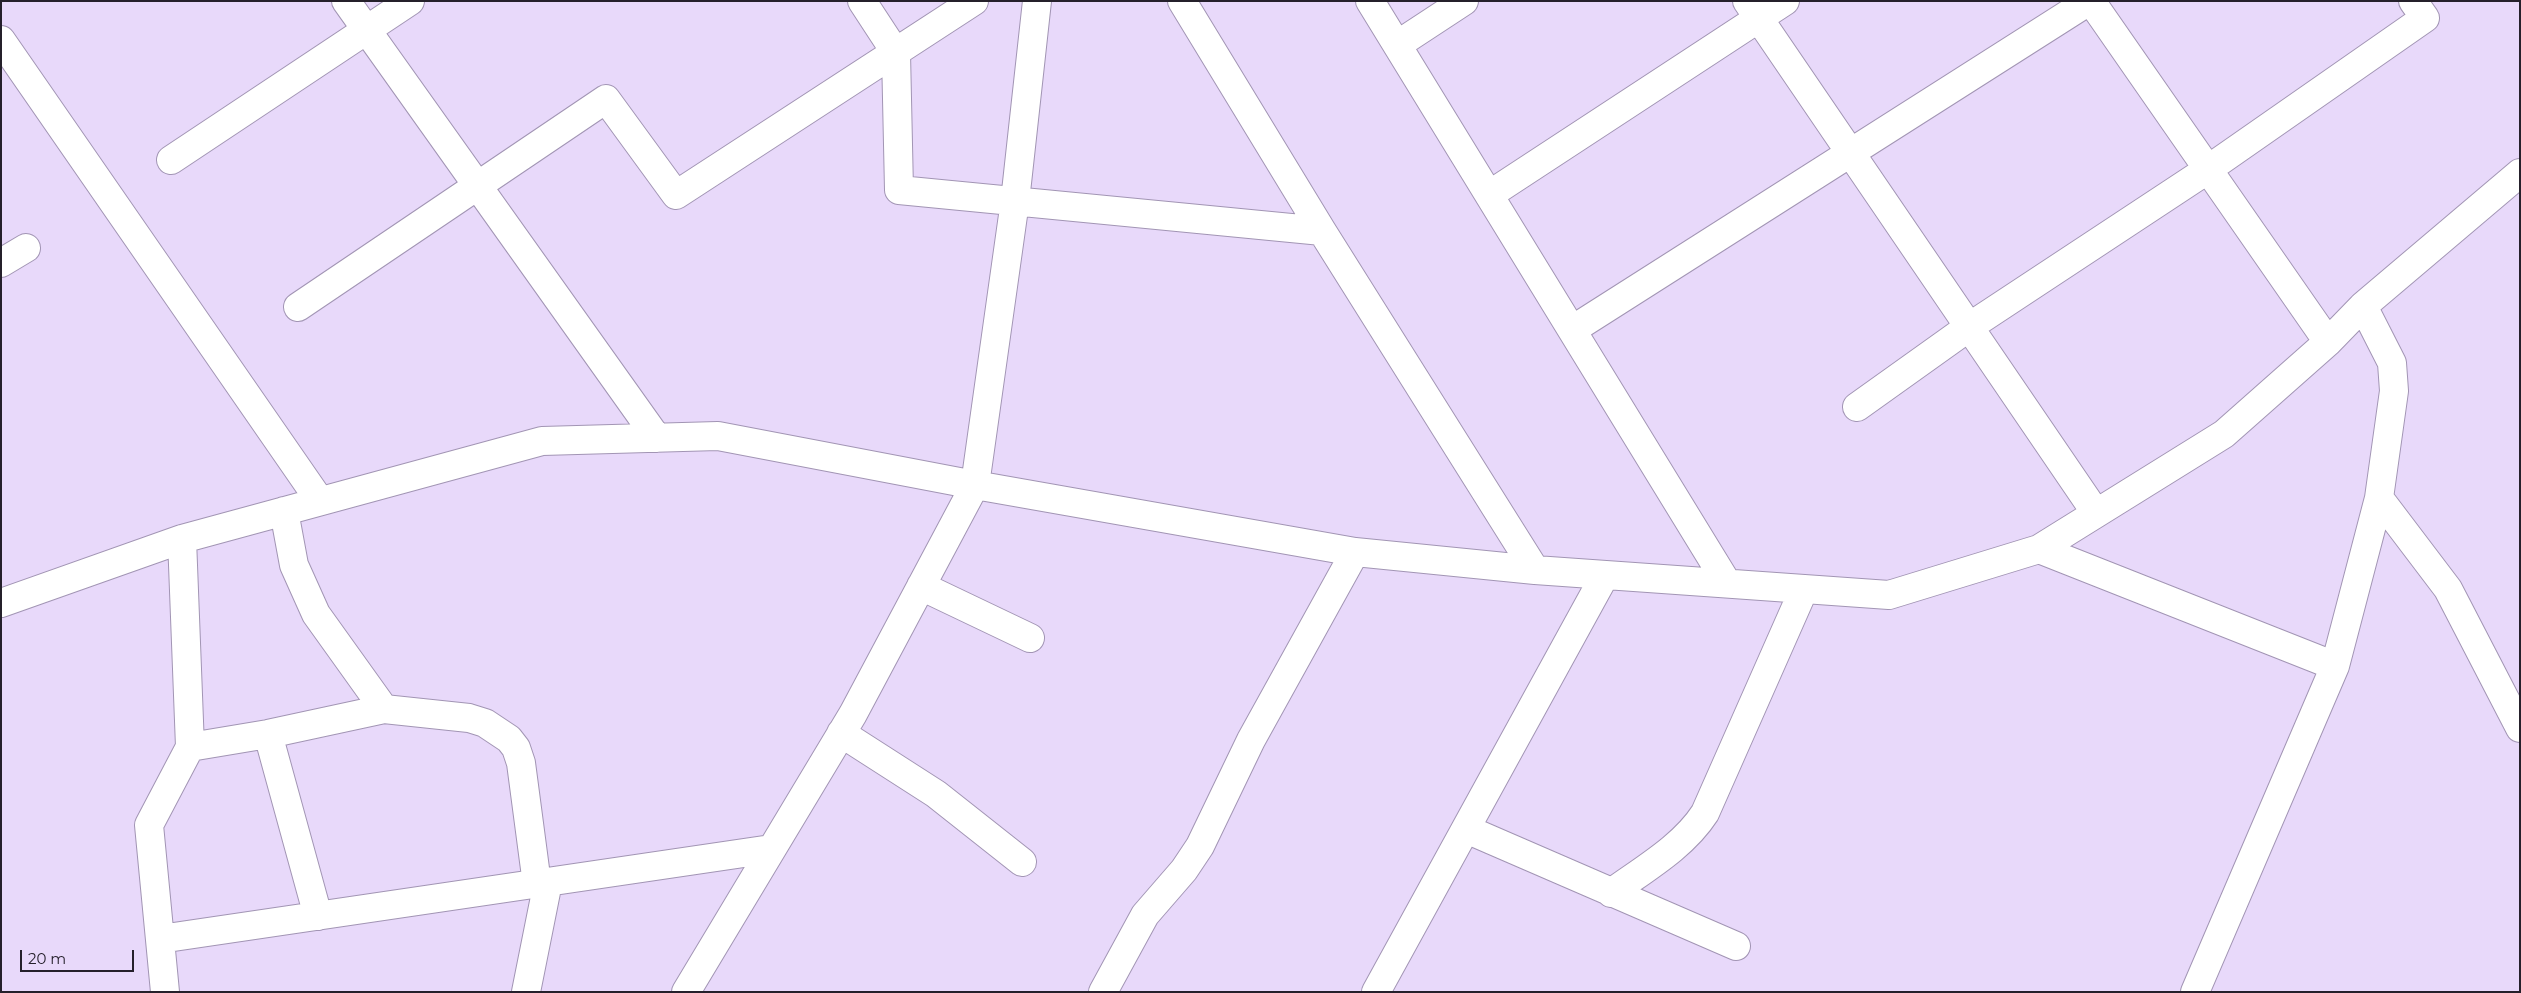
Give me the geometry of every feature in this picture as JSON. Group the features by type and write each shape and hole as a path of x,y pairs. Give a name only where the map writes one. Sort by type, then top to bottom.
{"street":[{"path":"346,1 656,438"},
{"path":"171,160 410,1"},
{"path":"862,1 896,53 899,190 1322,231"},
{"path":"298,307 606,99 676,195 974,1"},
{"path":"686,992 841,733 975,485 1015,201 1037,1"},
{"path":"1182,1 1322,231 1535,570"},
{"path":"1370,1 1727,583"},
{"path":"1397,45 1464,1"},
{"path":"1489,195 1753,10 1785,1"},
{"path":"1572,330 2090,1 2328,342"},
{"path":"1857,407 1969,327 2207,170 2425,18 2413,1"},
{"path":"1753,10 2096,513"},
{"path":"1,40 320,501"},
{"path":"1,603 182,539 542,441 718,436 975,485 1355,552 1535,570 1889,595 2039,549 2224,434 2328,342 2363,306 2520,173"},
{"path":"1,263 26,248"},
{"path":"2195,992 2335,666 2380,498 2394,391 2392,364 2363,306"},
{"path":"2380,498 2448,589 2520,728"},
{"path":"284,511 294,565 316,614 384,709"},
{"path":"165,992 149,825 190,747 182,539"},
{"path":"2039,549 2335,666"},
{"path":"1103,992 1145,916 1184,870 1200,846 1251,740 1355,552"},
{"path":"1376,992 1605,575"},
{"path":"921,586 1030,638"},
{"path":"1612,892 1680,842 1701,820 1804,589"},
{"path":"190,747 268,734 384,709 469,718 485,723 509,739 516,748 521,763 542,883 526,992"},
{"path":"841,733 936,794 1022,862"},
{"path":"268,734 318,916"},
{"path":"1466,829 1736,946"},
{"path":"160,939 771,849"}]}
